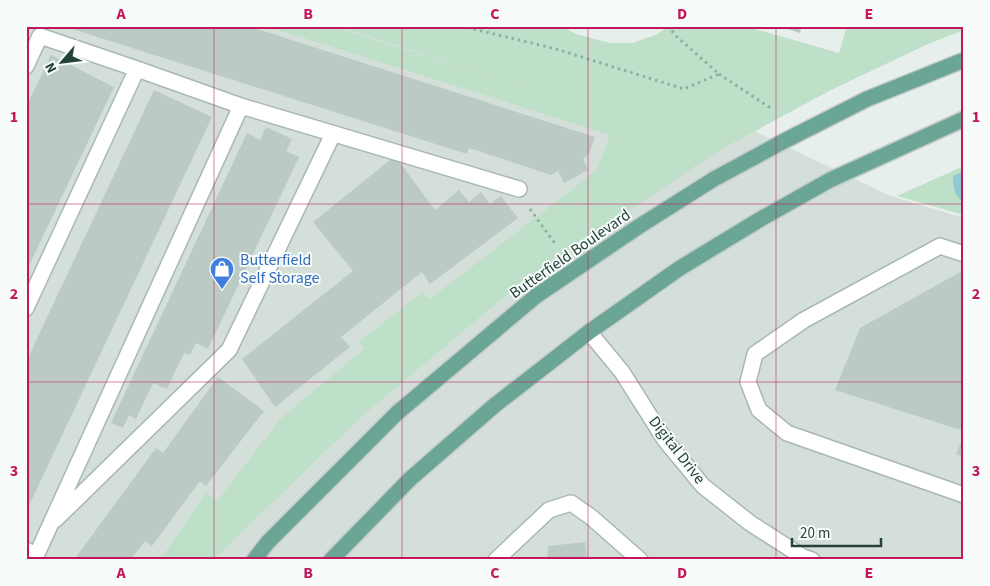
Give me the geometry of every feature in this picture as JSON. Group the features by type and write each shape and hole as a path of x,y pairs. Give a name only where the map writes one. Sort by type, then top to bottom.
{"main road":[{"name":"Butterfield Boulevard","path":"254,560 268,542 397,413 536,296 638,227 714,179 867,99 964,60"},
{"path":"331,560 410,479 495,405 589,332 680,268 758,220 830,180 964,119"}],"street":[{"path":"26,66 40,36 241,106 519,189"},
{"path":"26,308 137,69"},
{"path":"26,550 36,556 241,106"},
{"path":"49,527 230,350 333,134"},
{"path":"964,254 940,246 804,320 755,354 748,382 759,410 788,433 964,495"},
{"name":"Digital Drive","path":"589,332 622,372 665,440 703,486 750,523 803,557 812,560"},
{"path":"496,560 549,510 571,503 591,517 640,560"}],"path":[{"path":"461,26 556,50 684,89 719,74"},
{"path":"668,26 676,36 719,74 772,109"},
{"path":"530,208 556,245"}],"shaded area":[{"path":"26,26 431,26 733,121 888,195 964,218 964,560 26,560"}],"green space":[{"path":"266,26 331,26 547,94 337,26 561,26 576,34 610,43 632,43 656,35 669,26 744,26 839,53 847,26 964,26 964,30 928,44 831,90 718,151 522,282 361,417 213,560 160,560 206,493 218,500 280,419 365,348 359,342 422,292 430,299 597,170 610,135"},
{"path":"964,166 964,215 897,196"}],"water":[{"path":"964,171 964,202 955,191 953,176"}],"building":[{"path":"63,26 248,26 595,137 589,154 583,158 588,170 564,183 558,171 551,175 469,148 467,154"},
{"path":"778,26 802,26 800,33"},
{"path":"51,55 114,87 26,272 26,107"},
{"path":"154,90 212,117 26,512 26,362"},
{"path":"266,127 292,139 286,151 299,157 208,349 196,343 190,355 184,353 167,389 153,383 136,419 129,415 123,428 111,423 247,133 260,140"},
{"path":"395,156 435,210 459,190 469,202 481,192 490,204 501,196 518,218 430,284 422,272 341,337 350,347 275,407 242,359 353,271 313,222"},
{"path":"964,270 964,431 835,390 860,328"},
{"path":"218,377 264,411 206,486 200,481 152,546 145,541 130,560 74,560 156,448 163,453"},
{"path":"964,435 964,457 956,454"},
{"path":"585,542 587,560 547,560 548,546"}],"place":[{"name":"Butterfield Self Storage","path":"222,290"}]}
